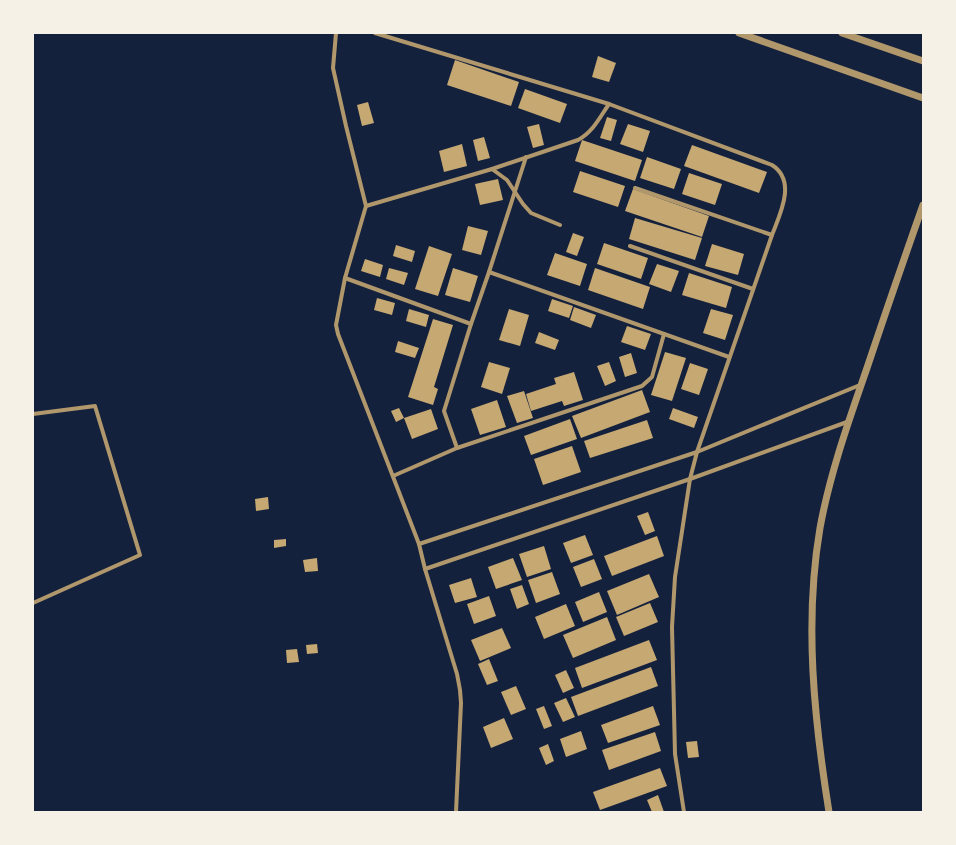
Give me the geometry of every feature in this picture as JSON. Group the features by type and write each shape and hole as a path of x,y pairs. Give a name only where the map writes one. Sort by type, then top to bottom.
{"street":[{"path":"336,33 333,68 366,206 345,278 336,325 338,334 419,544 425,569 457,674 461,704 456,812"},
{"path":"375,33 609,104 772,165 779,169 783,176 785,200 729,357 697,452 690,479 675,577 672,627 675,754 684,812"},
{"path":"739,33 923,98"},
{"path":"842,33 923,61"},
{"path":"366,206 492,169 578,140 586,136 609,104"},
{"path":"457,448 444,411 526,157"},
{"path":"492,169 507,180 531,213 560,225"},
{"path":"635,188 772,235"},
{"path":"829,812 817,728 813,678 812,612 814,573 820,528 828,490 847,422 923,205"},
{"path":"630,246 753,289"},
{"path":"489,272 729,357"},
{"path":"345,278 471,324"},
{"path":"393,476 457,448 642,386 652,377 664,334"},
{"path":"419,544 697,452 861,385"},
{"path":"33,414 95,406 140,555 33,603"},
{"path":"425,569 690,479 847,422"}],"building":[{"path":"598,56 616,63 609,82 592,77"},
{"path":"455,60 519,82 511,106 447,85"},
{"path":"525,89 567,104 560,123 518,108"},
{"path":"368,102 374,123 362,126 357,105"},
{"path":"607,117 617,120 611,141 600,138"},
{"path":"539,124 544,145 533,148 527,127"},
{"path":"628,124 650,131 643,152 620,144"},
{"path":"484,137 490,158 478,161 473,140"},
{"path":"582,140 642,160 635,181 575,161"},
{"path":"462,144 467,166 444,172 439,151"},
{"path":"692,145 767,172 759,193 684,166"},
{"path":"647,157 681,169 674,189 640,178"},
{"path":"580,171 625,186 618,207 573,192"},
{"path":"689,173 722,184 715,205 682,194"},
{"path":"498,179 503,200 480,205 475,184"},
{"path":"633,189 709,216 702,237 625,211"},
{"path":"635,218 702,238 695,260 629,239"},
{"path":"468,226 488,231 481,255 462,250"},
{"path":"573,233 584,237 577,256 566,252"},
{"path":"604,243 648,258 641,279 597,264"},
{"path":"712,244 744,254 738,275 705,266"},
{"path":"396,245 415,251 412,262 393,256"},
{"path":"429,246 452,254 438,296 415,289"},
{"path":"555,253 587,264 580,286 547,275"},
{"path":"365,259 383,265 380,277 361,271"},
{"path":"657,264 679,271 671,292 649,284"},
{"path":"389,268 408,273 404,285 386,279"},
{"path":"453,268 478,276 470,302 445,295"},
{"path":"595,268 650,287 643,309 588,290"},
{"path":"689,273 732,287 726,308 682,295"},
{"path":"377,298 395,303 392,315 374,310"},
{"path":"552,299 573,306 569,318 548,311"},
{"path":"574,307 596,315 591,328 570,320"},
{"path":"409,309 429,315 426,327 406,321"},
{"path":"509,309 529,315 520,346 499,340"},
{"path":"711,309 733,315 725,340 703,333"},
{"path":"433,319 453,325 434,387 438,389 433,405 408,397"},
{"path":"627,326 651,334 645,350 621,342"},
{"path":"539,332 559,340 555,350 535,343"},
{"path":"398,341 419,348 415,358 395,352"},
{"path":"665,352 686,358 672,401 651,395"},
{"path":"631,353 637,373 625,377 619,357"},
{"path":"489,362 510,368 502,394 481,387"},
{"path":"609,362 616,381 605,386 597,366"},
{"path":"690,363 708,369 699,395 681,389"},
{"path":"574,372 583,400 564,406 562,401 531,411 526,394 556,384 554,378"},
{"path":"642,390 650,412 581,438 572,416"},
{"path":"524,391 533,418 517,423 507,396"},
{"path":"497,400 506,427 480,435 471,409"},
{"path":"399,408 404,418 396,422 391,411"},
{"path":"673,408 698,417 694,428 669,419"},
{"path":"431,409 438,429 412,439 404,418"},
{"path":"570,419 577,439 531,455 524,436"},
{"path":"647,420 653,438 590,458 584,441"},
{"path":"572,446 581,472 543,485 534,459"},
{"path":"268,497 269,509 256,511 255,499"},
{"path":"648,512 655,531 645,535 637,516"},
{"path":"585,535 593,555 571,563 563,543"},
{"path":"657,536 664,556 612,576 604,556"},
{"path":"286,539 286,546 274,548 274,540"},
{"path":"544,546 551,569 527,577 519,554"},
{"path":"317,558 318,571 305,572 303,560"},
{"path":"513,558 522,580 496,589 488,567"},
{"path":"594,559 602,579 581,587 573,567"},
{"path":"552,572 560,594 536,603 528,580"},
{"path":"649,574 659,597 617,615 607,591"},
{"path":"471,578 477,597 455,603 449,585"},
{"path":"522,585 529,604 517,609 510,589"},
{"path":"599,592 607,612 583,622 575,602"},
{"path":"489,596 496,616 474,624 467,604"},
{"path":"650,603 658,622 624,636 616,617"},
{"path":"566,604 575,626 544,639 535,617"},
{"path":"607,617 616,640 573,658 563,635"},
{"path":"502,628 511,648 480,661 471,640"},
{"path":"649,640 657,660 582,688 575,668"},
{"path":"317,644 318,653 307,654 306,645"},
{"path":"297,649 299,662 287,663 286,650"},
{"path":"489,659 498,681 487,685 478,664"},
{"path":"651,667 658,686 578,716 571,697"},
{"path":"566,670 574,688 563,693 555,675"},
{"path":"516,686 526,709 511,715 501,692"},
{"path":"566,698 575,717 563,722 554,703"},
{"path":"544,706 552,726 544,729 536,709"},
{"path":"653,706 660,725 608,743 601,725"},
{"path":"504,718 513,739 491,748 483,727"},
{"path":"581,731 587,749 566,757 560,739"},
{"path":"655,732 661,751 609,770 602,750"},
{"path":"697,741 699,757 688,758 686,742"},
{"path":"548,744 554,761 546,765 539,748"},
{"path":"660,768 667,786 600,810 593,792"},
{"path":"658,795 664,812 652,812 647,800"}]}
